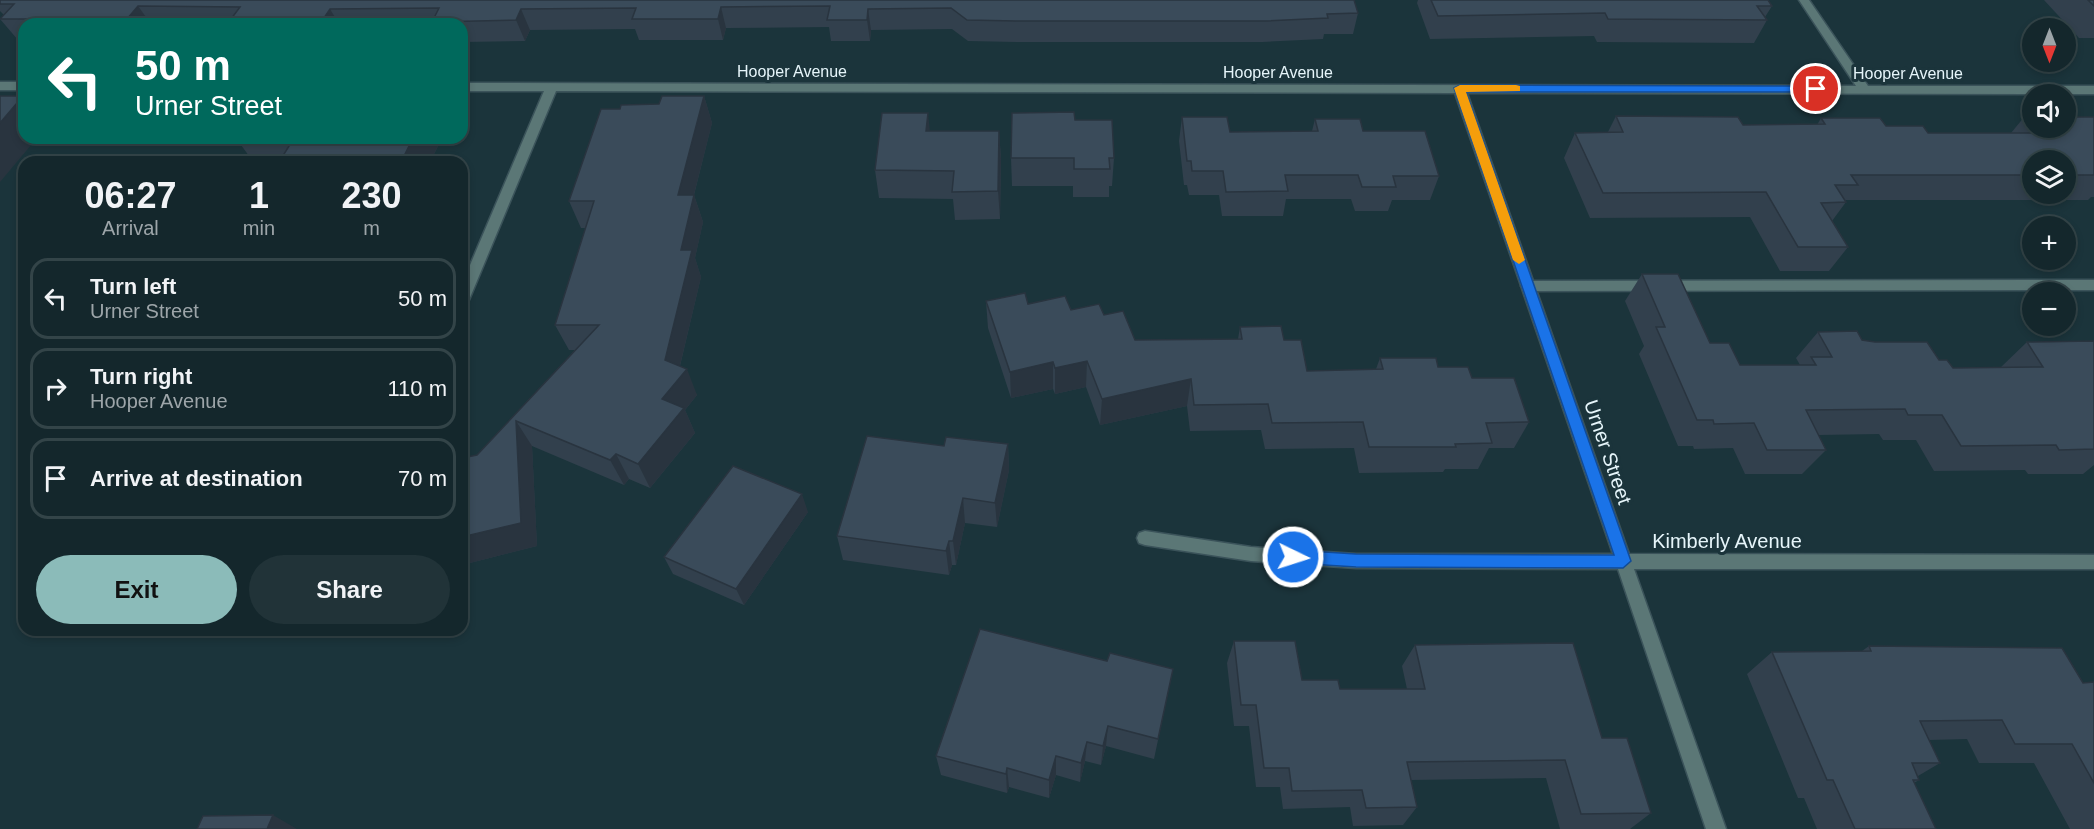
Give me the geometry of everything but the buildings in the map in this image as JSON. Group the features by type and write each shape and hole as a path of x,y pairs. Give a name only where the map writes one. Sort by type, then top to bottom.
{"street":[{"path":"1804,0 1864,89"},
{"path":"0,86 18,86"},
{"name":"Hooper Avenue","path":"468,87 2094,90"},
{"path":"468,286 552,87"},
{"name":"Urner Street","path":"1460,88 1716,829"},
{"path":"1528,286 2094,285"},
{"name":"Kimberly Avenue","path":"1145,538 1251,554 1356,561 2094,562"}],"slow traffic":[{"path":"1516,89 1460,88 1519,260"}],"route":[{"path":"1293,557 1356,561 1623,561 1460,88 1816,89"}]}
